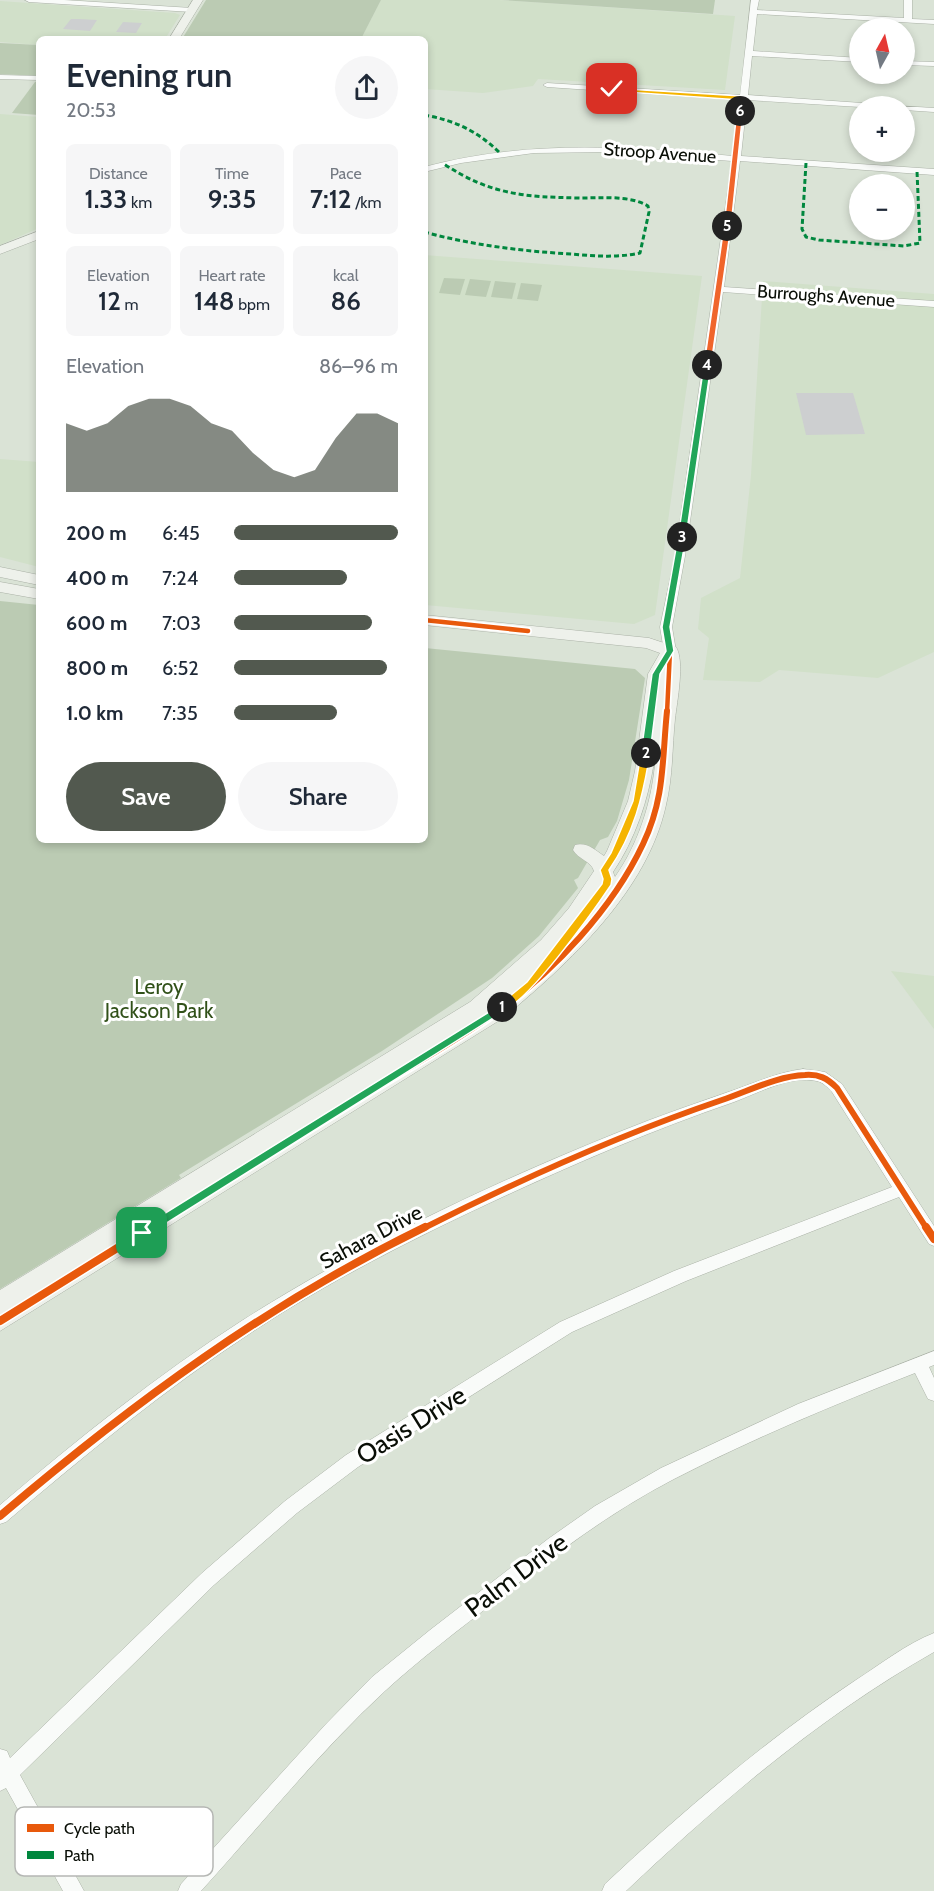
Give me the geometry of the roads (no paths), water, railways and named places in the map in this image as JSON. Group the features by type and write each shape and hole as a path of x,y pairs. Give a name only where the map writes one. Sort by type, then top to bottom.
{"street":[{"path":"29,0 192,10"},
{"path":"176,36 198,0"},
{"path":"0,1321 496,1012 569,950 601,912 628,873 648,829 664,770 665,737 673,676 666,627 678,565 718,289 755,0"},
{"path":"908,0 908,18"},
{"path":"754,12 870,18"},
{"path":"915,21 934,22"},
{"path":"748,53 849,59"},
{"path":"915,63 934,64"},
{"path":"0,76 36,78"},
{"path":"546,85 849,104"},
{"path":"915,109 934,110"},
{"name":"Stroop Avenue","path":"428,169 499,152 554,148 934,172"},
{"path":"0,250 36,236"},
{"name":"Burroughs Avenue","path":"718,289 934,304"},
{"path":"0,572 36,579"},
{"path":"0,587 36,593"},
{"path":"428,620 649,643 670,651"},
{"path":"428,633 646,656 670,651"},
{"path":"0,1302 477,1007 548,945 576,913 616,853 637,801 644,771 656,674 670,651"},
{"path":"530,985 606,885 608,879 601,863 582,850"},
{"name":"Sahara Drive","path":"0,1516 64,1461 167,1383 286,1303 418,1229 569,1158 704,1106 796,1076 824,1077 837,1088 901,1190"},
{"path":"901,1190 934,1239"},
{"name":"Oasis Drive","path":"3,1771 208,1579 291,1507 352,1461 566,1327 680,1276 901,1190"},
{"path":"927,1362 934,1394"},
{"name":"Palm Drive","path":"213,1863 333,1731 379,1684 436,1636 554,1545 601,1512 667,1474 804,1409 927,1362"},
{"path":"612,1891 665,1841 758,1762 829,1708 934,1642"},
{"path":"3,1771 24,1807"},
{"path":"65,1876 74,1891"},
{"name":"Palm Drive","path":"188,1891 202,1876"}],"park label":[{"name":"Leroy Jackson Park","path":"159,999"}]}
